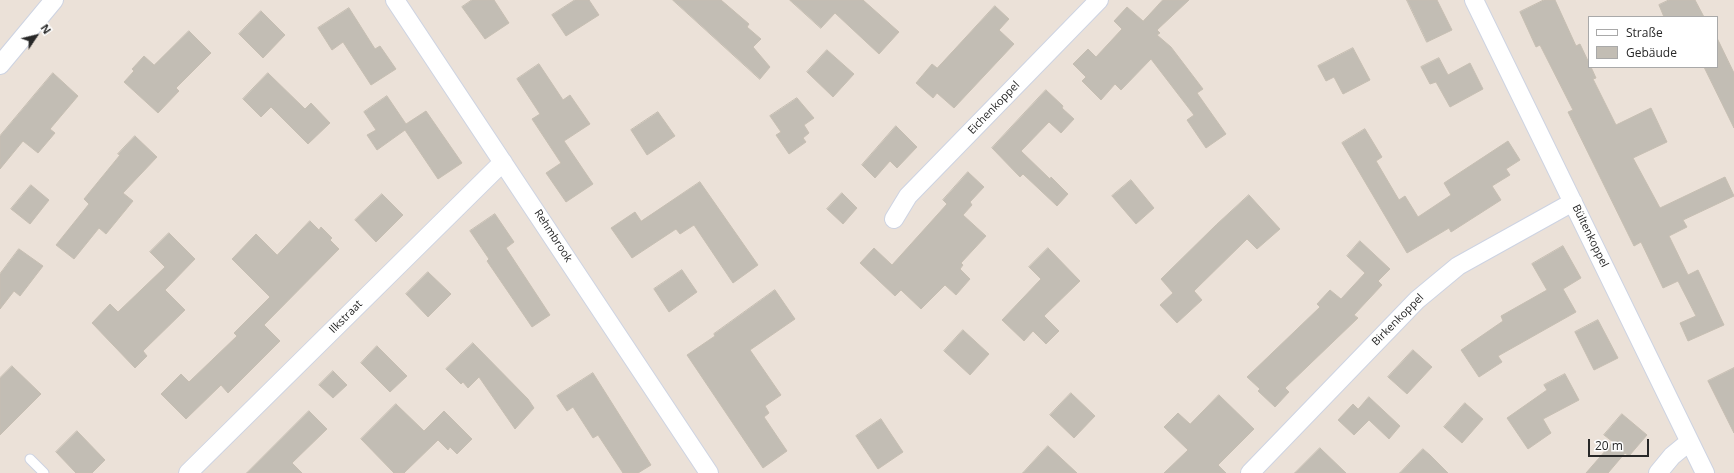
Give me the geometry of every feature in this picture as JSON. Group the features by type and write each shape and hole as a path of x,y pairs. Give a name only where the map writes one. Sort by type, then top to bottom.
{"street":[{"path":"0,65 54,0"},
{"name":"Rehmbrook","path":"395,0 504,162 709,473"},
{"name":"Eichenkoppel","path":"894,219 908,196 1099,0"},
{"name":"Bültenkoppel","path":"1474,0 1705,473"},
{"name":"Ilkstraat","path":"188,473 504,162"},
{"name":"Birkenkoppel","path":"1250,473 1417,300 1458,266 1573,202"},
{"path":"1658,473 1672,456 1689,442"}],"lane":[{"path":"30,459 44,473"}],"building":[{"path":"472,0 494,0 509,23 485,39 462,7"},
{"path":"575,0 589,0 599,15 566,36 552,15"},
{"path":"673,0 721,0 749,24 747,27 761,39 753,47 770,67 760,79"},
{"path":"790,0 863,0 899,32 879,54 835,13 821,28"},
{"path":"1163,0 1189,0 1157,30 1160,33 1157,35 1171,47 1203,89 1197,93 1226,134 1206,148 1187,120 1194,115 1151,59 1121,90 1115,84 1101,100 1082,81 1086,77 1073,64 1088,49 1096,57 1122,29 1114,21 1127,7 1143,21"},
{"path":"1407,0 1437,0 1452,30 1427,42"},
{"path":"1544,0 1555,0 1576,46 1580,44 1588,61 1588,68 1591,68 1596,78 1593,79 1616,125 1651,108 1667,142 1633,158 1660,208 1725,177 1734,196 1683,220 1687,227 1669,236 1688,275 1698,270 1724,325 1688,341 1680,323 1696,316 1678,281 1663,288 1641,242 1634,246 1568,112 1573,110 1540,45 1536,47 1520,12"},
{"path":"1669,0 1695,0 1703,16 1664,16 1659,5"},
{"path":"995,6 1009,19 999,30 1014,44 954,108 937,93 933,98 916,83 932,64 937,68"},
{"path":"349,8 375,49 380,46 396,69 371,85 343,42 332,50 318,28"},
{"path":"261,11 285,35 263,58 239,34"},
{"path":"189,31 211,53 176,88 179,91 158,113 124,82 134,71 132,69 144,56 154,65"},
{"path":"1718,40 1734,73 1734,128 1704,68 1718,68"},
{"path":"1353,48 1370,80 1343,94 1334,77 1326,81 1318,66"},
{"path":"827,50 854,74 833,97 807,72"},
{"path":"1439,58 1448,75 1470,63 1483,89 1450,107 1436,82 1430,84 1421,67"},
{"path":"539,64 563,100 570,95 590,124 564,141 593,184 566,202 546,173 561,163 532,119 540,114 517,79"},
{"path":"53,73 78,96 50,129 55,133 38,153 23,141 0,169 0,136"},
{"path":"268,73 305,109 311,103 330,123 308,144 271,107 261,117 243,99"},
{"path":"1046,90 1074,119 1061,133 1049,122 1021,151 1068,194 1057,206 1023,174 1020,177 992,148"},
{"path":"387,96 406,124 426,111 462,163 438,179 405,130 377,150 367,135 376,130 364,112"},
{"path":"797,98 814,118 804,125 809,133 803,138 806,142 789,154 776,135 781,132 770,116"},
{"path":"658,112 675,136 647,155 631,130"},
{"path":"896,126 917,147 897,168 890,161 875,178 862,165"},
{"path":"1365,129 1382,157 1376,161 1399,200 1405,196 1418,217 1451,195 1444,183 1508,141 1520,160 1506,169 1510,175 1492,186 1501,200 1451,232 1449,228 1407,253 1342,143"},
{"path":"135,136 157,157 123,193 133,201 106,234 99,228 74,259 56,245 89,204 84,199 120,155 118,154"},
{"path":"968,172 984,187 970,202 972,205 963,215 986,236 961,263 963,265 960,269 970,279 956,295 945,285 921,309 901,290 895,296 860,263 874,248 892,265 947,204 943,200"},
{"path":"1131,180 1154,208 1136,224 1112,196"},
{"path":"700,182 758,265 733,283 694,225 680,234 676,229 632,258 611,228 635,212 641,221"},
{"path":"31,185 49,200 30,224 11,209"},
{"path":"842,193 857,208 843,224 827,209"},
{"path":"382,194 403,215 376,242 355,220"},
{"path":"1249,195 1280,229 1257,249 1247,239 1194,291 1202,300 1177,323 1160,305 1173,293 1161,279"},
{"path":"495,214 514,242 506,248 550,315 532,327 487,261 489,259 470,231"},
{"path":"310,221 319,230 321,227 332,238 330,240 339,249 264,325 280,341 228,393 221,385 186,419 161,394 181,374 189,382 237,336 234,333 270,297 232,259 256,234 277,255"},
{"path":"169,233 195,259 165,290 185,310 143,351 147,356 135,368 92,323 110,304 118,312 165,267 150,252"},
{"path":"1360,241 1390,269 1378,281 1382,285 1354,315 1358,318 1285,388 1289,392 1275,407 1258,391 1260,389 1247,377 1320,307 1317,304 1330,290 1341,299 1365,273 1347,256"},
{"path":"1563,246 1581,278 1563,289 1576,312 1498,356 1502,362 1479,377 1461,350 1503,321 1501,316 1547,290 1532,264"},
{"path":"1048,248 1080,281 1044,316 1059,331 1046,344 1033,331 1024,341 1002,320 1041,279 1029,267"},
{"path":"19,249 43,266 20,296 14,291 0,309 0,274"},
{"path":"682,270 697,292 669,312 654,289"},
{"path":"428,272 451,294 428,317 406,294"},
{"path":"775,290 795,319 750,350 781,395 765,406 769,413 764,417 787,451 763,468 687,355 715,336 714,334"},
{"path":"1598,320 1618,358 1594,370 1575,332"},
{"path":"963,330 989,354 970,375 944,351"},
{"path":"473,343 528,399 534,408 515,429 479,377 468,388 463,382 461,384 446,369"},
{"path":"377,346 407,376 390,392 361,363"},
{"path":"1413,350 1432,367 1407,394 1388,377"},
{"path":"12,366 41,394 0,435 0,378"},
{"path":"1734,368 1734,433 1708,381"},
{"path":"333,371 347,385 333,398 319,385"},
{"path":"593,373 651,465 638,473 623,473 598,435 593,438 573,407 567,411 557,396"},
{"path":"1565,374 1579,400 1543,419 1551,433 1528,449 1507,418 1547,390 1544,385"},
{"path":"1071,393 1095,416 1074,438 1050,415"},
{"path":"1219,395 1254,429 1218,465 1226,473 1164,473 1188,450 1164,427 1178,413 1190,424"},
{"path":"1369,397 1400,426 1389,439 1369,420 1354,435 1338,420 1353,404 1358,409"},
{"path":"1465,403 1483,419 1462,443 1444,427"},
{"path":"396,404 424,431 444,411 472,439 457,454 450,447 448,450 438,440 404,473 394,473 361,439"},
{"path":"309,411 327,429 292,463 302,473 247,473"},
{"path":"1622,414 1647,435 1629,456 1625,453 1608,473 1586,473 1613,442 1604,435"},
{"path":"881,419 903,452 878,469 856,436"},
{"path":"77,431 105,460 92,473 76,473 56,452"},
{"path":"1048,446 1077,473 1023,473"},
{"path":"1320,448 1346,473 1295,473"},
{"path":"1423,449 1430,455 1448,473 1400,473"}]}
